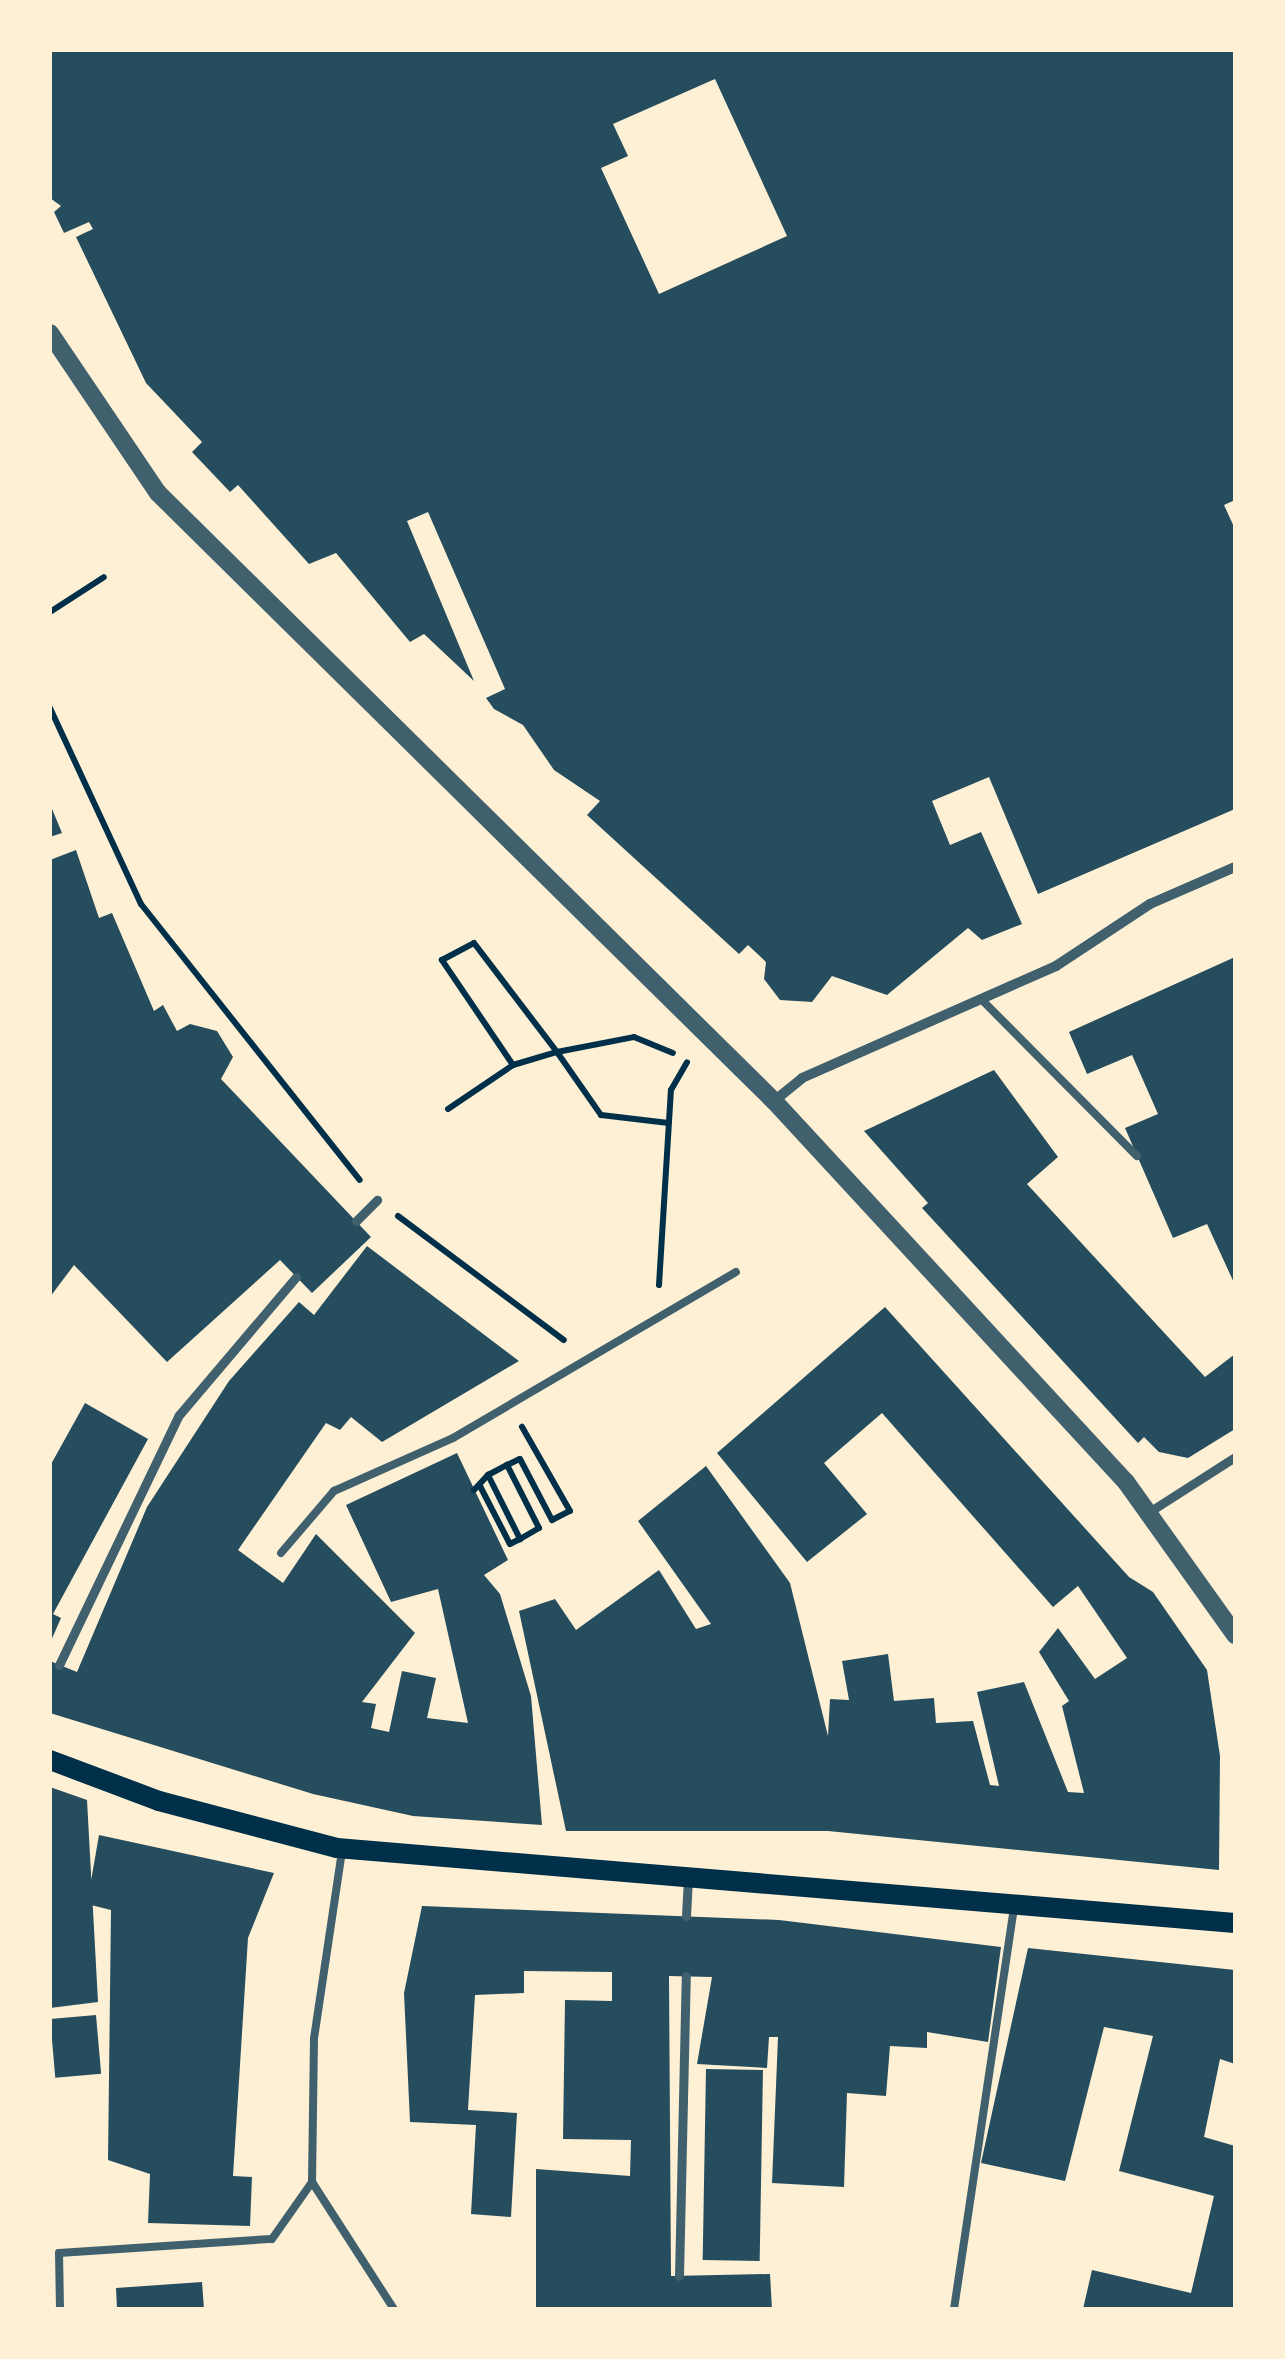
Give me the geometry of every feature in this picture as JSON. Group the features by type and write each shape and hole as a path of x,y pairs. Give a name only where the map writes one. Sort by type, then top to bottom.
{"main road":[{"path":"50,1760 160,1801 342,1848 1235,1923"}],"street":[{"path":"50,333 158,492 774,1101 1149,1512 1235,1635"},
{"path":"774,1101 802,1078 982,1000 1235,867"},
{"path":"356,1221 377,1200"},
{"path":"59,1665 179,1415 296,1277"},
{"path":"1149,1512 1235,1457"},
{"path":"686,1916 688,1877"},
{"path":"679,2276 686,1976"}],"lane":[{"path":"982,1000 1138,1156"},
{"path":"280,1552 334,1491 511,1406 592,1362 736,1272"},
{"path":"342,1848 314,2039 312,2182 394,2309"},
{"path":"954,2309 1014,1904"},
{"path":"60,2309 58,2253 272,2239 312,2182"}],"path":[{"path":"50,612 104,577"},
{"path":"50,708 142,904 377,1200 592,1362"},
{"path":"513,1065 442,960 474,943 601,1115 669,1122"},
{"path":"656,1321 671,1090 705,1032"},
{"path":"448,1109 513,1065 557,1052 634,1037 689,1059"},
{"path":"511,1406 570,1511 510,1544 477,1488 488,1475 534,1450"},
{"path":"520,1459 552,1520"},
{"path":"507,1465 539,1528"},
{"path":"488,1475 520,1539"}],"building":[{"path":"50,50 1235,50 1235,500 1224,505 1235,529 1235,809 1038,894 989,777 932,801 950,845 981,832 1022,924 982,940 968,928 887,995 832,976 812,1002 780,1000 764,979 766,962 748,945 739,954 587,815 600,801 554,770 523,725 494,709 486,698 505,689 428,512 407,521 474,681 424,634 410,642 336,553 309,564 238,485 230,492 192,452 202,442 146,383 76,237 93,229 89,222 64,233 54,212 61,206 50,198","holes":["715,79 787,236 659,294 601,168 628,156 613,124"]},
{"path":"50,804 62,833 50,837"},
{"path":"76,850 99,918 112,913 154,1011 163,1005 177,1031 190,1024 217,1031 233,1057 221,1079 371,1237 312,1293 280,1260 167,1362 74,1265 50,1297 50,860"},
{"path":"1235,957 1235,1285 1207,1224 1173,1238 1125,1128 1158,1114 1132,1055 1087,1074 1069,1032"},
{"path":"994,1070 1058,1157 1027,1184 1205,1377 1235,1354 1235,1429 1188,1458 1159,1452 1144,1437 1138,1443 922,1208 928,1203 864,1131"},
{"path":"367,1246 519,1361 382,1442 351,1417 340,1430 326,1423 238,1550 283,1583 316,1534 415,1633 362,1702 376,1704 371,1728 389,1732 402,1671 436,1678 427,1718 468,1723 438,1589 391,1602 346,1505 457,1453 508,1560 484,1575 500,1594 531,1696 542,1825 413,1816 313,1794 50,1713 50,1661 77,1672 147,1507 229,1381 299,1302 314,1315"},
{"path":"885,1307 1129,1577 1153,1592 1207,1670 1220,1756 1219,1870 828,1831 566,1831 519,1611 555,1599 576,1630 659,1570 696,1629 711,1624 638,1521 706,1466 790,1583 828,1736 830,1699 849,1700 842,1661 888,1654 894,1701 934,1698 936,1723 973,1721 990,1785 999,1786 977,1692 1024,1682 1068,1792 1084,1793 1062,1706 1069,1701 1039,1652 1058,1628 1095,1679 1127,1658 1078,1586 1053,1607 882,1413 824,1463 867,1514 807,1562 717,1453"},
{"path":"85,1403 148,1439 53,1614 61,1618 50,1643 50,1466"},
{"path":"50,1787 87,1800 98,2002 50,2008"},
{"path":"99,1835 274,1873 248,1938 233,2176 252,2177 250,2226 148,2223 150,2174 108,2160 111,1910 87,1904"},
{"path":"422,1906 779,1920 1001,1947 988,2042 927,2032 927,2048 890,2046 886,2096 847,2093 844,2187 772,2183 778,2037 769,2037 767,2068 697,2064 712,1977 669,1976 671,2276 770,2274 772,2309 536,2309 536,2169 630,2176 631,2140 563,2139 565,2000 612,2001 612,1972 524,1971 524,1993 475,1995 468,2110 517,2113 511,2217 471,2214 476,2125 410,2122 404,1993"},
{"path":"1028,1948 1235,1970 1235,2064 1220,2059 1204,2137 1235,2146 1235,2309 1083,2309 1092,2270 1191,2293 1214,2196 1119,2171 1153,2036 1104,2027 1065,2181 981,2163"},
{"path":"96,2015 101,2074 55,2078 50,2019"},
{"path":"706,2069 763,2070 760,2261 703,2260"},
{"path":"202,2282 204,2309 117,2309 116,2288"}]}
